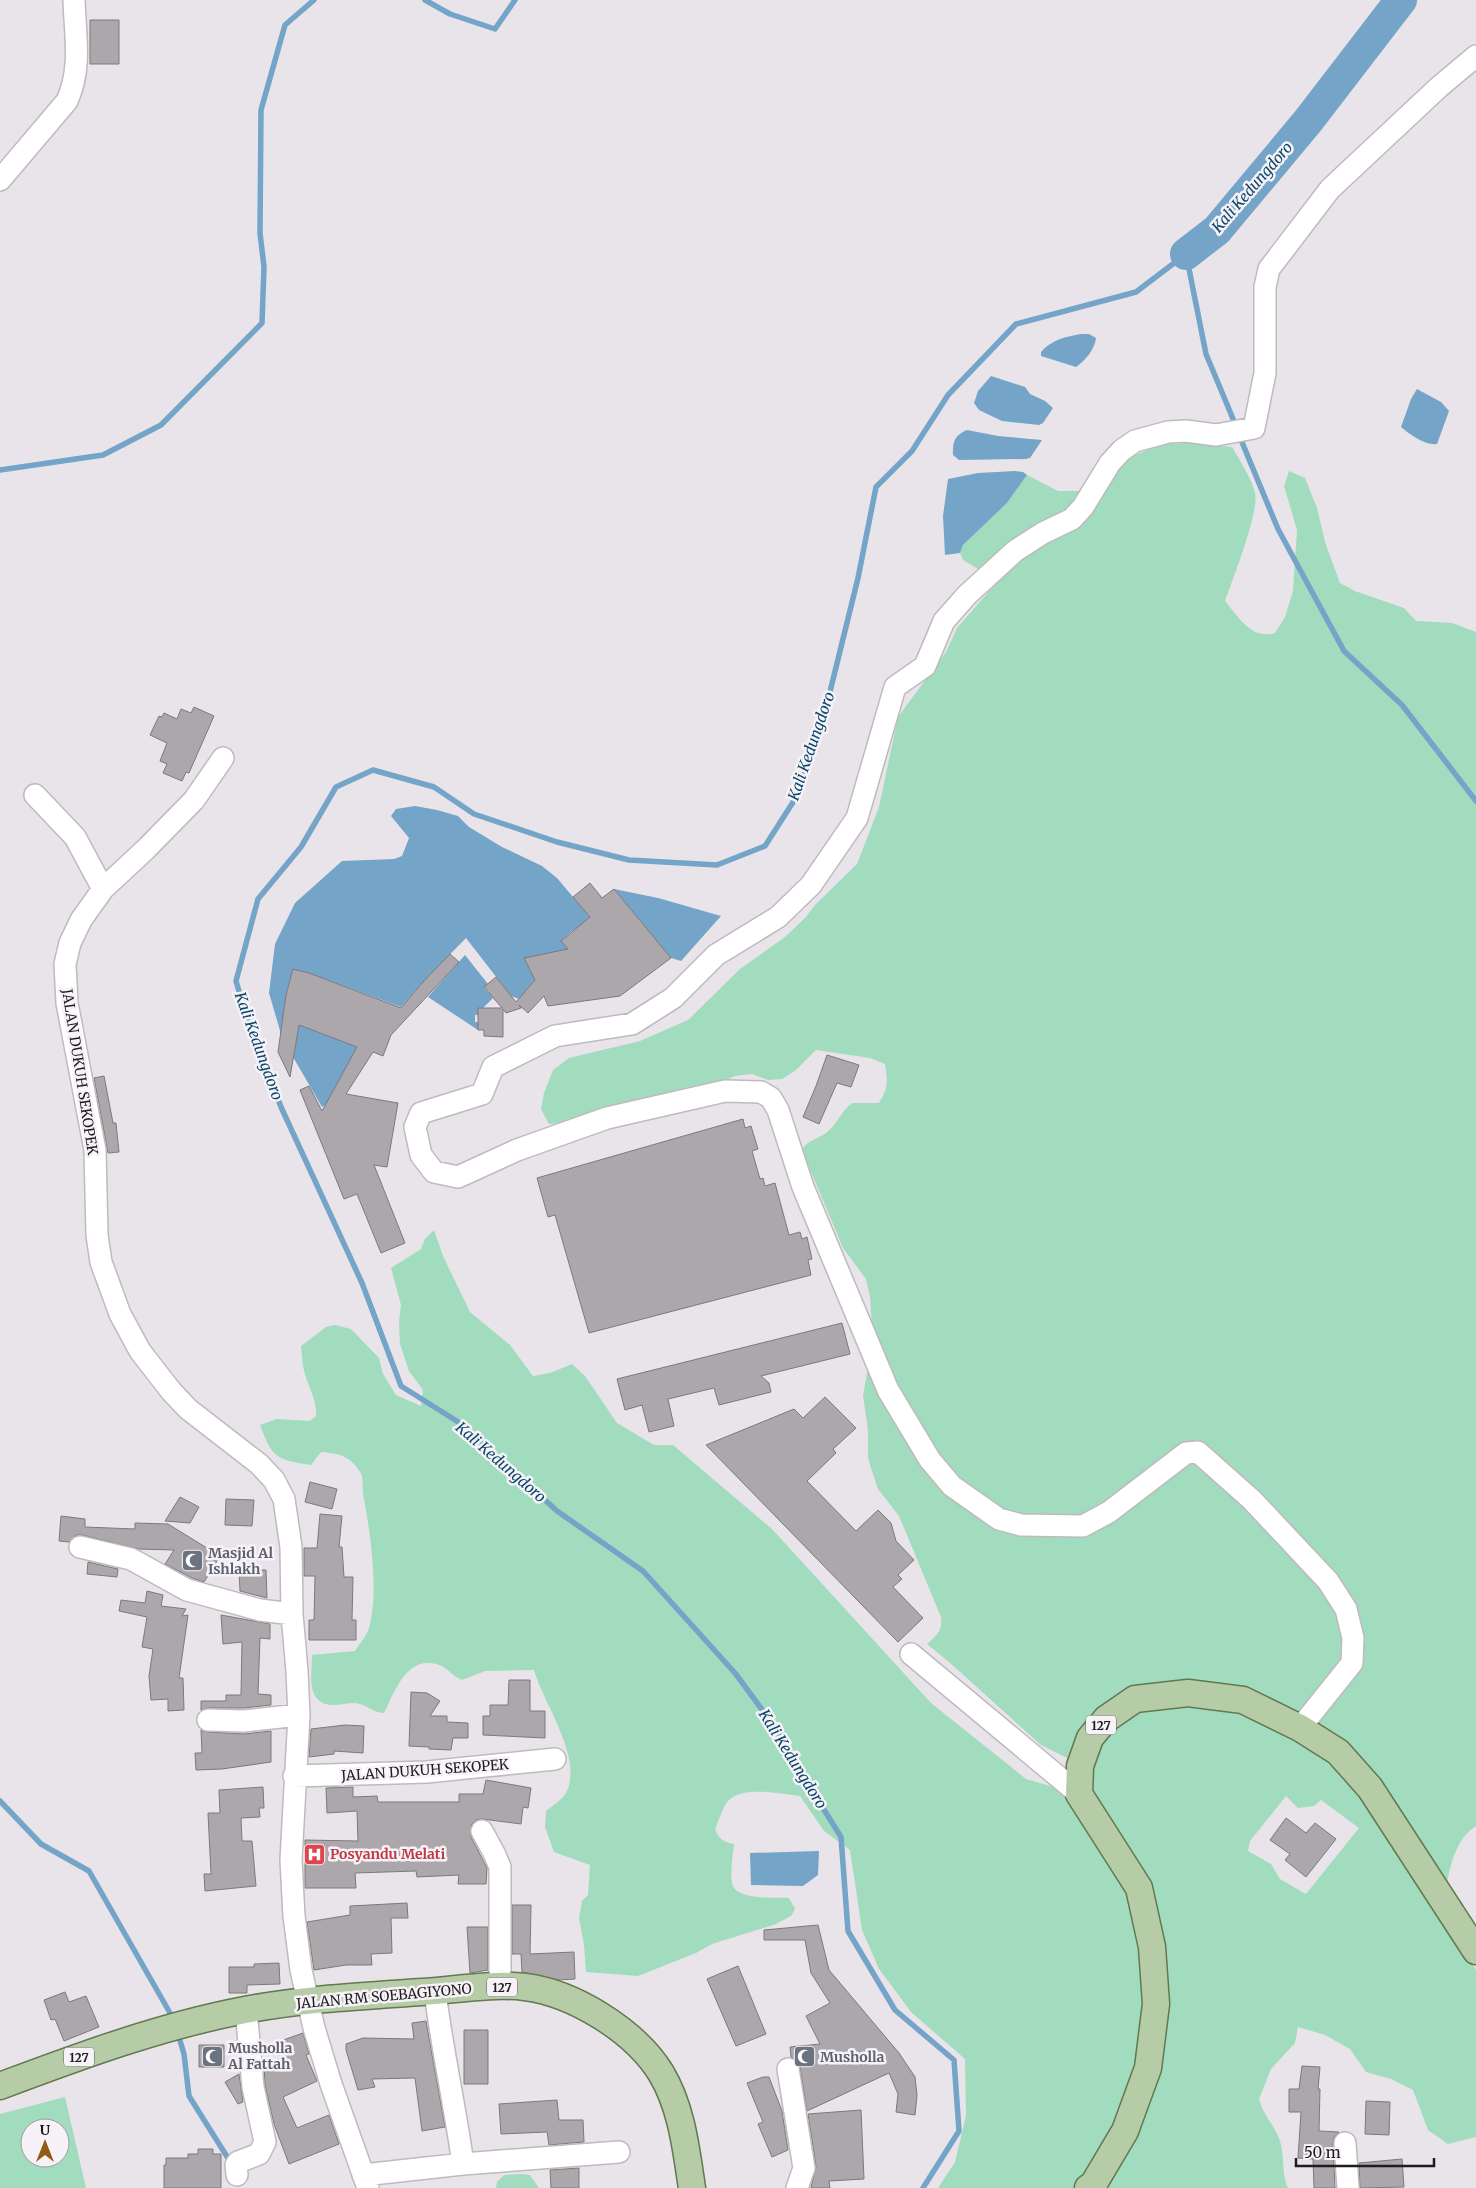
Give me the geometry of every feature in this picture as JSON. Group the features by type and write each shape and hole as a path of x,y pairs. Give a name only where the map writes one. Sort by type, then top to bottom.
{"main road":[{"name":"127","path":"1079,1794 1080,1766 1090,1738 1106,1719 1135,1699 1188,1693 1243,1700 1300,1728 1338,1752 1370,1788 1476,1951"},
{"path":"1079,1794 1139,1888 1152,1947 1156,2004 1148,2068 1126,2131 1093,2184 1088,2188"},
{"name":"JALAN RM SOEBAGIYONO","path":"0,2086 58,2064 160,2031 246,2010 307,2002 500,1987 534,1990 554,1994 582,2006 621,2030 642,2049 661,2072 675,2100 684,2135 692,2188"}],"street":[{"path":"0,180 67,101 73,88 77,44 74,0"},
{"path":"1300,1728 1352,1663 1353,1638 1346,1609 1328,1581 1252,1500 1198,1452 1186,1453 1109,1512 1083,1526 1021,1525 999,1519 952,1486 930,1460 888,1390 803,1187 778,1110 772,1098 761,1092 725,1091 607,1118 517,1150 458,1177 434,1172 421,1155 415,1127 420,1113 482,1094 493,1067 555,1036 632,1024 673,998 716,955 778,917 811,885 857,818 895,687 925,666 944,622 967,595 1015,551 1043,533 1072,519 1083,507 1110,463 1122,450 1135,441 1168,432 1186,431 1216,435 1254,428 1265,373 1265,287 1268,269 1330,188 1438,88 1476,56"},
{"name":"JALAN DUKUH SEKOPEK","path":"223,758 194,800 103,889 81,920 70,943 65,964 70,1025 95,1150 96,1227 101,1262 120,1314 140,1351 188,1409 259,1464 274,1480 284,1499 291,1547 292,1614 298,1672 299,1715 294,1776 291,1860 294,1916 307,2002 330,2084 366,2182"},
{"path":"35,795 75,838 103,889"},
{"path":"80,1547 131,1559 187,1590 260,1610 292,1614"},
{"path":"912,1654 1079,1794"},
{"path":"208,1720 244,1721 299,1715"},
{"name":"JALAN DUKUH SEKOPEK","path":"294,1776 427,1772 555,1759"},
{"path":"482,1831 500,1868 500,1987"},
{"path":"435,1992 443,2054 463,2164"},
{"path":"237,2175 238,2162 259,2154 265,2142 253,2086 246,2010"},
{"path":"788,2069 804,2168 797,2188"},
{"path":"1346,2143 1348,2188"},
{"path":"366,2182 463,2164 619,2152"}],"green space":[{"path":"1188,443 1232,447 1248,475 1255,493 1253,514 1250,529 1225,601 1241,620 1253,630 1259,633 1275,633 1285,617 1293,591 1297,530 1284,486 1289,471 1305,478 1317,508 1325,542 1340,583 1355,591 1404,608 1416,621 1452,623 1476,632 1476,1826 1460,1843 1455,1854 1448,1878 1442,1914 1476,1970 1476,2137 1448,2144 1428,2130 1413,2090 1391,2079 1366,2072 1350,2049 1325,2035 1298,2027 1295,2043 1271,2069 1259,2099 1280,2141 1284,2177 1288,2188 938,2188 955,2162 966,2116 965,2059 911,2012 879,1969 862,1930 850,1850 824,1831 800,1796 773,1792 752,1792 734,1796 726,1804 715,1829 722,1840 734,1844 731,1869 732,1883 740,1893 766,1898 789,1898 795,1909 791,1916 776,1924 712,1944 696,1953 638,1976 586,1972 579,1918 582,1901 588,1895 590,1865 554,1852 545,1827 546,1811 566,1793 570,1779 570,1764 560,1731 534,1670 485,1671 462,1680 439,1665 428,1663 418,1665 410,1670 398,1685 384,1713 376,1712 359,1704 332,1705 317,1699 311,1679 312,1655 355,1651 368,1631 372,1617 373,1563 362,1477 356,1466 344,1456 321,1452 311,1465 290,1461 277,1456 268,1444 260,1425 277,1419 310,1421 316,1416 314,1400 303,1367 301,1346 326,1327 335,1325 351,1329 379,1358 383,1374 396,1395 421,1406 423,1390 409,1371 400,1344 399,1322 401,1305 391,1268 421,1249 425,1239 434,1230 443,1256 470,1312 510,1345 533,1376 550,1373 572,1364 585,1376 617,1423 654,1445 673,1445 772,1529 931,1703 1026,1779 1071,1792 1093,1771 1041,1745 927,1644 940,1630 941,1617 899,1516 878,1489 870,1465 863,1395 873,1342 870,1297 866,1279 843,1248 804,1155 803,1148 830,1130 852,1103 879,1103 886,1085 885,1064 870,1058 816,1050 796,1070 782,1079 768,1080 752,1074 735,1076 695,1093 593,1120 549,1124 541,1109 544,1093 553,1070 569,1058 640,1041 688,1020 740,969 785,937 857,864 879,807 898,717 946,652 957,628 998,581 963,560 960,553 963,545 1007,503 1027,475 1058,491 1085,491 1105,486 1128,458 1162,444","holes":["1286,1796 1298,1808 1314,1806 1321,1800 1359,1828 1306,1894 1280,1879 1271,1864 1248,1851 1250,1841"]},
{"path":"65,2097 70,2118 20,2118 20,2168 70,2168 70,2119 86,2188 0,2188 0,2114"},
{"path":"504,2175 530,2175 539,2188 496,2188 497,2182"}],"water":[{"path":"1081,334 1089,334 1096,338 1089,354 1076,367 1041,356 1041,352 1055,341"},
{"path":"991,376 1025,387 1030,394 1045,401 1053,408 1043,423 1039,425 1002,421 979,410 974,403 978,391"},
{"path":"1417,389 1441,402 1449,411 1437,444 1423,441 1401,427 1411,399"},
{"path":"967,430 998,436 1042,440 1030,458 1026,459 959,460 953,455 954,443 959,434"},
{"path":"1023,472 1027,475 1007,503 963,545 960,553 945,555 943,516 948,479 978,473"},
{"path":"415,806 458,816 469,827 502,847 542,866 557,878 605,935 584,943 573,930 561,941 568,949 535,980 519,999 511,996 466,938 401,1007 309,973 293,970 286,995 281,1034 269,993 275,944 295,903 342,861 394,859 402,856 409,838 391,816 396,809"},
{"path":"614,889 658,898 721,916 681,961 671,958"},
{"path":"465,955 488,984 484,988 493,998 483,1008 479,1008 478,1015 475,1015 475,1022 478,1022 478,1030 428,997"},
{"path":"299,1025 357,1047 331,1102 322,1107 293,1057"},
{"path":"819,1851 818,1875 803,1886 751,1885 750,1853"}],"building":[{"path":"90,20 119,20 119,64 90,64"},
{"path":"194,707 214,716 189,773 186,772 182,781 163,773 167,764 160,761 167,743 150,735 159,716 162,717 164,713 177,719 181,709 191,713"},
{"path":"590,883 602,898 614,889 671,958 620,996 548,1006 544,996 528,1013 519,1005 521,1008 506,1013 503,1009 503,1037 484,1036 484,1030 478,1030 478,1008 502,1008 484,987 496,977 516,1002 535,980 524,958 568,949 561,941 590,917 573,897"},
{"path":"450,954 459,962 391,1035 383,1056 373,1052 346,1094 398,1103 387,1167 374,1165 405,1243 381,1253 357,1194 344,1199 300,1090 309,1086 322,1111 357,1047 299,1025 290,1077 278,1052 286,995 293,969 309,973 401,1008"},
{"path":"827,1055 859,1065 851,1087 837,1083 819,1124 803,1117"},
{"path":"104,1076 113,1123 116,1123 119,1152 108,1153 94,1078"},
{"path":"743,1119 745,1128 751,1126 758,1149 752,1151 760,1179 763,1178 765,1186 775,1183 789,1235 800,1232 802,1239 807,1237 812,1259 808,1260 811,1275 589,1333 555,1215 548,1217 537,1178"},
{"path":"842,1323 850,1354 761,1376 769,1383 771,1392 719,1405 714,1388 668,1399 674,1426 649,1432 642,1405 625,1410 617,1379"},
{"path":"825,1397 856,1428 833,1449 836,1453 807,1481 856,1531 878,1510 891,1523 896,1541 914,1560 898,1575 902,1579 893,1587 923,1618 898,1642 706,1445 794,1409 803,1418"},
{"path":"310,1482 337,1489 332,1509 305,1502"},
{"path":"180,1497 199,1507 190,1523 165,1521"},
{"path":"226,1499 254,1500 252,1526 225,1525"},
{"path":"320,1514 342,1516 339,1547 342,1547 344,1577 353,1577 352,1620 356,1620 356,1640 309,1640 309,1620 314,1620 315,1576 304,1576 304,1548 317,1548"},
{"path":"61,1516 85,1519 85,1527 135,1529 135,1523 168,1524 220,1556 204,1582 165,1564 174,1550 139,1549 82,1535 76,1535 69,1542 59,1541"},
{"path":"88,1562 118,1569 117,1577 87,1574"},
{"path":"239,1570 266,1570 267,1598 240,1591"},
{"path":"147,1591 163,1595 161,1606 186,1609 182,1616 188,1615 179,1678 183,1678 184,1710 168,1711 168,1699 151,1700 149,1676 153,1649 142,1647 147,1617 119,1611 121,1600 145,1603"},
{"path":"221,1615 270,1624 270,1639 260,1638 258,1694 271,1695 271,1705 201,1710 201,1701 226,1701 226,1695 241,1695 242,1642 223,1644"},
{"path":"509,1680 530,1680 530,1711 545,1711 545,1738 483,1735 483,1716 490,1716 490,1705 508,1705"},
{"path":"411,1692 427,1693 440,1701 430,1716 447,1716 447,1722 468,1723 468,1738 453,1738 451,1750 409,1746"},
{"path":"345,1725 364,1726 363,1753 334,1751 334,1754 309,1757 311,1729"},
{"path":"201,1730 244,1734 271,1731 271,1762 222,1769 196,1770 195,1753 202,1753"},
{"path":"486,1780 531,1788 528,1808 523,1807 521,1824 482,1819 476,1820 471,1825 471,1837 487,1868 486,1884 458,1884 459,1875 417,1877 416,1871 355,1873 356,1888 305,1888 305,1840 358,1841 357,1811 327,1813 326,1788 353,1787 353,1797 377,1796 378,1802 459,1802 459,1794 483,1794"},
{"path":"263,1787 264,1808 259,1808 260,1817 241,1818 242,1841 252,1841 256,1886 205,1891 204,1874 211,1874 208,1813 220,1813 219,1790"},
{"path":"1286,1818 1306,1833 1315,1823 1336,1839 1306,1877 1285,1860 1290,1854 1270,1840"},
{"path":"407,1903 408,1918 391,1918 392,1953 371,1954 372,1965 346,1965 314,1970 307,1922 350,1915 350,1906"},
{"path":"512,1905 531,1905 530,1954 574,1952 575,1979 558,1980 522,1972 521,1954 512,1954"},
{"path":"818,1925 829,1970 899,2053 915,2077 917,2095 915,2115 896,2112 898,2094 889,2073 807,2111 800,2067 797,2061 791,2057 790,2047 820,2044 806,2016 830,2003 811,1973 805,1940 764,1940 764,1930"},
{"path":"467,1927 488,1927 488,1970 470,1973"},
{"path":"279,1963 280,1984 247,1985 247,1993 229,1993 229,1967 254,1967 254,1964"},
{"path":"738,1966 766,2034 736,2046 707,1979"},
{"path":"65,1992 69,2002 86,1996 99,2027 64,2041 55,2019 51,2020 44,2000"},
{"path":"426,2021 445,2127 422,2131 415,2078 372,2079 375,2087 358,2090 346,2050 346,2044 363,2038 414,2039 412,2023"},
{"path":"464,2030 488,2030 488,2084 464,2084"},
{"path":"303,2033 309,2054 306,2055 317,2081 283,2097 297,2128 329,2115 339,2144 289,2164 274,2124 265,2085 264,2066 280,2058 275,2043"},
{"name":"Musholla Al Fattah","path":"199,2045 224,2045 224,2067 199,2067"},
{"path":"1302,2066 1320,2067 1318,2089 1320,2089 1319,2131 1339,2132 1334,2137 1333,2144 1335,2188 1314,2188 1313,2159 1298,2158 1301,2112 1289,2112 1289,2089 1299,2089"},
{"path":"239,2074 243,2102 238,2104 225,2082"},
{"path":"763,2077 769,2077 782,2111 788,2150 772,2157 758,2124 763,2122 747,2083"},
{"path":"557,2100 559,2120 583,2120 584,2142 549,2145 547,2132 501,2134 499,2104"},
{"path":"1366,2101 1390,2102 1389,2135 1365,2134"},
{"path":"861,2110 864,2179 829,2181 830,2188 811,2188 816,2166 808,2114"},
{"path":"198,2149 213,2149 213,2154 221,2154 221,2188 164,2188 164,2165 166,2165 166,2158 188,2158 188,2154 198,2154"},
{"path":"1402,2159 1404,2187 1360,2188 1359,2163"},
{"path":"579,2168 579,2188 551,2188 550,2170"}],"waterway":[{"path":"0,470 103,455 161,425 262,323 264,267 260,233 261,110 285,25 314,0"},
{"path":"425,0 450,14 495,29 515,0"},
{"name":"Kali Kedungdoro","path":"1186,254 1217,230 1308,121 1401,0"},
{"name":"Kali Kedungdoro","path":"923,2188 959,2131 954,2060 895,2010 848,1931 841,1837 778,1731 735,1673 643,1571 557,1511 463,1425 401,1386 362,1283 281,1107 248,1022 236,981 258,899 301,847 336,787 373,770 434,787 474,814 557,842 629,860 717,865 765,846 797,796 825,712 858,578 876,487 912,451 948,395 1016,324 1136,292 1186,254 1206,354 1236,426"},
{"path":"1239,435 1278,529 1344,651 1402,705 1476,801"},
{"path":"0,1801 41,1844 89,1871 174,2020"},
{"path":"178,2034 184,2054 189,2096 231,2163"}],"place":[{"name":"Masjid Al Ishlakh","path":"192,1561"},
{"name":"Posyandu Melati","path":"314,1854"},
{"name":"Musholla Al Fattah","path":"212,2056"},
{"name":"Musholla","path":"804,2057"}]}
